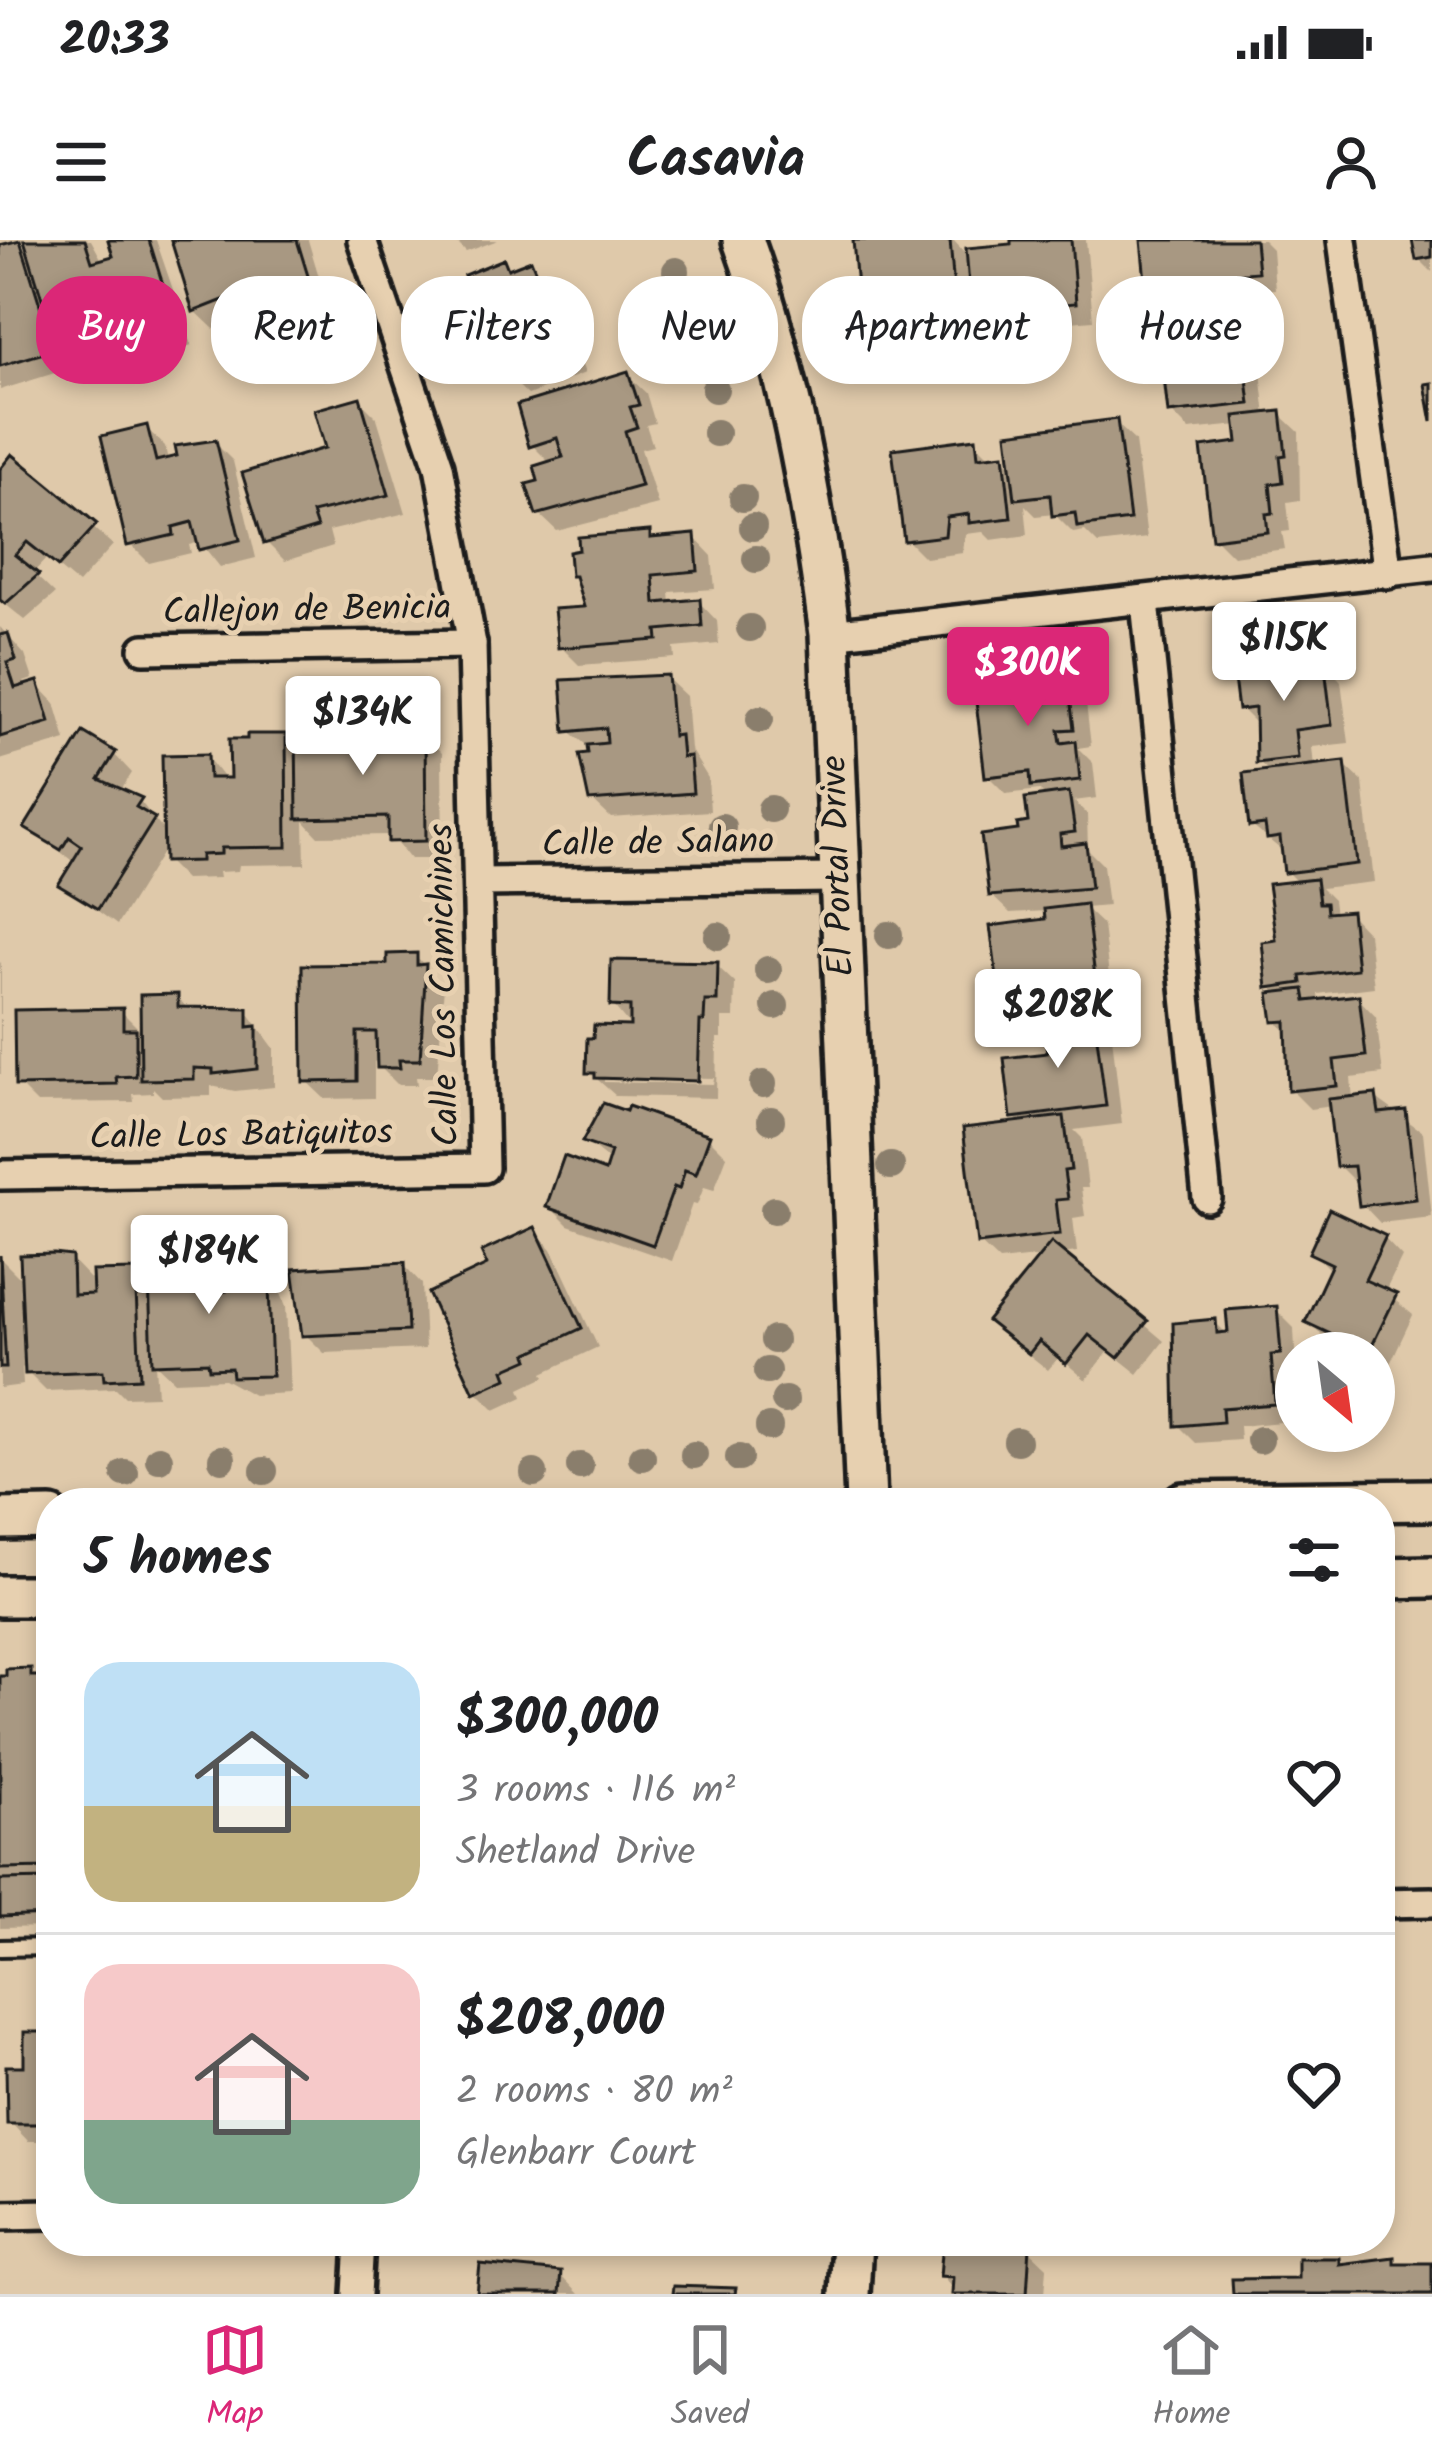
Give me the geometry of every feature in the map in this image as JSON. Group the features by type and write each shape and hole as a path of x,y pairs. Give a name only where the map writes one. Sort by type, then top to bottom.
{"street":[{"name":"Calle Los Camichines","path":"362,240 439,466 472,644 484,1168"},
{"name":"El Portal Drive","path":"742,240 791,400 814,509 830,634 865,1488"},
{"path":"1342,240 1388,574"},
{"path":"830,634 1432,567"},
{"path":"1145,602 1207,1198"},
{"name":"Callejon de Benicia","path":"144,649 472,644"},
{"name":"Calle de Salano","path":"480,883 837,878"},
{"name":"Calle Los Batiquitos","path":"0,1175 484,1168"},
{"path":"1395,1500 1432,1500"},
{"path":"0,1519 36,1518"},
{"path":"1395,1578 1432,1577"},
{"path":"0,1596 36,1596"},
{"path":"1395,1903 1432,1902"},
{"path":"0,2215 36,2214"},
{"path":"357,2294 359,2256"},
{"path":"849,2294 851,2256"}],"lane":[{"path":"0,1948 36,1947"}],"building":[{"path":"20,240 36,292 36,355 0,366 0,245"},
{"path":"24,240 85,240 92,262 113,256 108,240 149,240 160,276 36,276"},
{"path":"171,240 297,240 308,276 211,276 211,305 193,312 187,276 182,276"},
{"path":"853,240 950,240 953,276 856,276"},
{"path":"1011,240 1071,240 1076,303 1072,303 1072,276 968,276 966,248 1011,244"},
{"path":"1141,240 1255,240 1258,272 1145,276"},
{"path":"1412,240 1432,240 1432,257 1416,260"},
{"path":"504,259 508,269 531,260 537,276 464,276"},
{"path":"618,374 618,384 632,384 639,405 630,407 637,427 625,431 641,486 536,515 526,484 538,481 534,466 563,457 557,438 529,447 517,405"},
{"path":"1432,383 1432,422 1425,384"},
{"path":"1165,384 1248,384 1250,404 1168,413"},
{"path":"360,397 389,495 312,513 317,528 264,544 242,473 325,448 314,410"},
{"path":"1281,411 1286,455 1280,456 1283,482 1270,484 1273,513 1266,514 1268,532 1212,539 1201,447 1238,442 1235,416"},
{"path":"1117,419 1130,520 1077,527 1075,513 1052,516 1050,495 1015,499 1007,433"},
{"path":"147,425 156,461 177,456 175,446 216,440 240,540 199,550 192,522 173,527 174,535 127,546 101,436"},
{"path":"976,438 978,457 1004,454 1011,518 969,523 969,514 947,517 945,536 904,541 892,449"},
{"path":"12,454 97,524 58,567 27,542 15,555 39,574 5,604 0,600 0,469"},
{"path":"650,531 650,538 695,534 698,571 653,575 655,603 700,599 702,626 657,630 658,640 558,648 554,609 584,607 575,576 571,576 569,552 579,550 578,537"},
{"path":"8,633 16,660 7,663 15,688 38,681 50,722 0,737 0,635"},
{"path":"1324,659 1332,725 1295,730 1298,758 1256,763 1255,708 1238,710 1233,670"},
{"path":"1067,673 1074,729 1059,730 1061,743 1076,741 1080,780 1031,786 1030,772 985,777 974,685"},
{"path":"668,675 673,736 680,735 682,757 690,756 693,793 589,801 579,754 588,753 587,745 607,743 606,728 565,732 561,680"},
{"path":"339,726 339,732 425,731 426,841 388,842 388,817 297,819 296,727"},
{"path":"83,732 116,752 99,779 142,798 136,807 155,818 98,909 58,885 82,846 69,837 61,850 24,828"},
{"path":"247,734 286,734 287,847 221,848 221,854 201,855 201,861 164,862 162,755 208,754 209,778 230,778 229,739 247,739"},
{"path":"1345,761 1357,864 1284,873 1280,837 1267,839 1265,825 1249,827 1243,773"},
{"path":"1069,792 1075,832 1060,834 1061,846 1086,843 1091,888 989,896 981,835 1018,830 1017,824 1028,822 1025,798"},
{"path":"1316,879 1319,903 1326,903 1327,913 1351,911 1357,969 1301,976 1302,983 1267,988 1262,942 1276,940 1268,884"},
{"path":"1086,904 1098,1001 1045,1008 1041,980 998,985 990,926 1045,919 1044,909"},
{"path":"417,953 417,965 426,964 420,1060 399,1060 400,1068 377,1068 376,1032 357,1032 357,1081 303,1082 302,965 387,964 387,954"},
{"path":"611,960 718,962 717,1001 705,1001 704,1021 700,1021 698,1081 595,1078 595,1073 586,1073 587,1038 593,1038 594,1025 630,1026 630,1007 610,1006"},
{"path":"1304,989 1306,1001 1359,995 1366,1056 1334,1060 1337,1086 1288,1091 1286,1021 1273,1022 1269,993"},
{"path":"178,994 178,1007 248,1008 248,1027 257,1026 257,1069 213,1074 213,1069 194,1068 194,1079 141,1080 140,995"},
{"path":"123,1008 123,1029 136,1029 136,1076 116,1077 117,1084 15,1086 14,1010"},
{"path":"1094,1015 1106,1106 1011,1118 1004,1058 1047,1053 1043,1021"},
{"path":"1376,1094 1379,1113 1406,1110 1416,1199 1359,1206 1354,1166 1336,1167 1328,1099"},
{"path":"603,1103 626,1111 628,1106 710,1135 696,1174 685,1170 679,1189 674,1187 653,1245 546,1207 564,1156 605,1171 611,1152 582,1142"},
{"path":"1064,1116 1071,1170 1064,1171 1068,1199 1056,1200 1060,1234 977,1244 963,1128"},
{"path":"1329,1209 1386,1236 1365,1280 1397,1294 1379,1332 1326,1332 1305,1322 1332,1264 1309,1253"},
{"path":"535,1227 582,1328 527,1354 529,1359 504,1370 507,1378 474,1393 428,1293 487,1265 481,1252"},
{"path":"1051,1242 1148,1321 1118,1358 1089,1335 1066,1364 1039,1341 1029,1354 987,1321"},
{"path":"182,1249 182,1255 198,1255 199,1292 226,1291 226,1268 262,1266 262,1285 269,1285 272,1376 232,1377 231,1368 209,1369 208,1362 152,1364 148,1250"},
{"path":"0,1255 6,1368 0,1368"},
{"path":"20,1255 72,1256 73,1295 93,1294 92,1271 135,1270 140,1378 104,1380 103,1371 25,1374"},
{"path":"405,1262 408,1331 302,1336 293,1269"},
{"path":"1277,1306 1279,1332 1275,1332 1275,1355 1271,1355 1275,1404 1222,1408 1223,1422 1175,1426 1173,1323 1216,1319 1217,1333 1228,1332 1226,1310"},
{"path":"31,1668 31,1676 36,1676 36,1868 0,1869 0,1676 6,1676 6,1669"},
{"path":"36,1879 36,1916 0,1917 0,1880"},
{"path":"24,2032 36,2032 36,2124 7,2124 6,2066 24,2066"},
{"path":"942,2256 1029,2256 1027,2294 952,2294 953,2277 940,2276"},
{"path":"1394,2257 1394,2263 1432,2263 1432,2294 1233,2294 1232,2279 1298,2278 1298,2258 1339,2258 1339,2264"},
{"path":"480,2264 561,2272 559,2294 477,2294"},
{"path":"673,2286 736,2288 735,2294 672,2294"}]}
